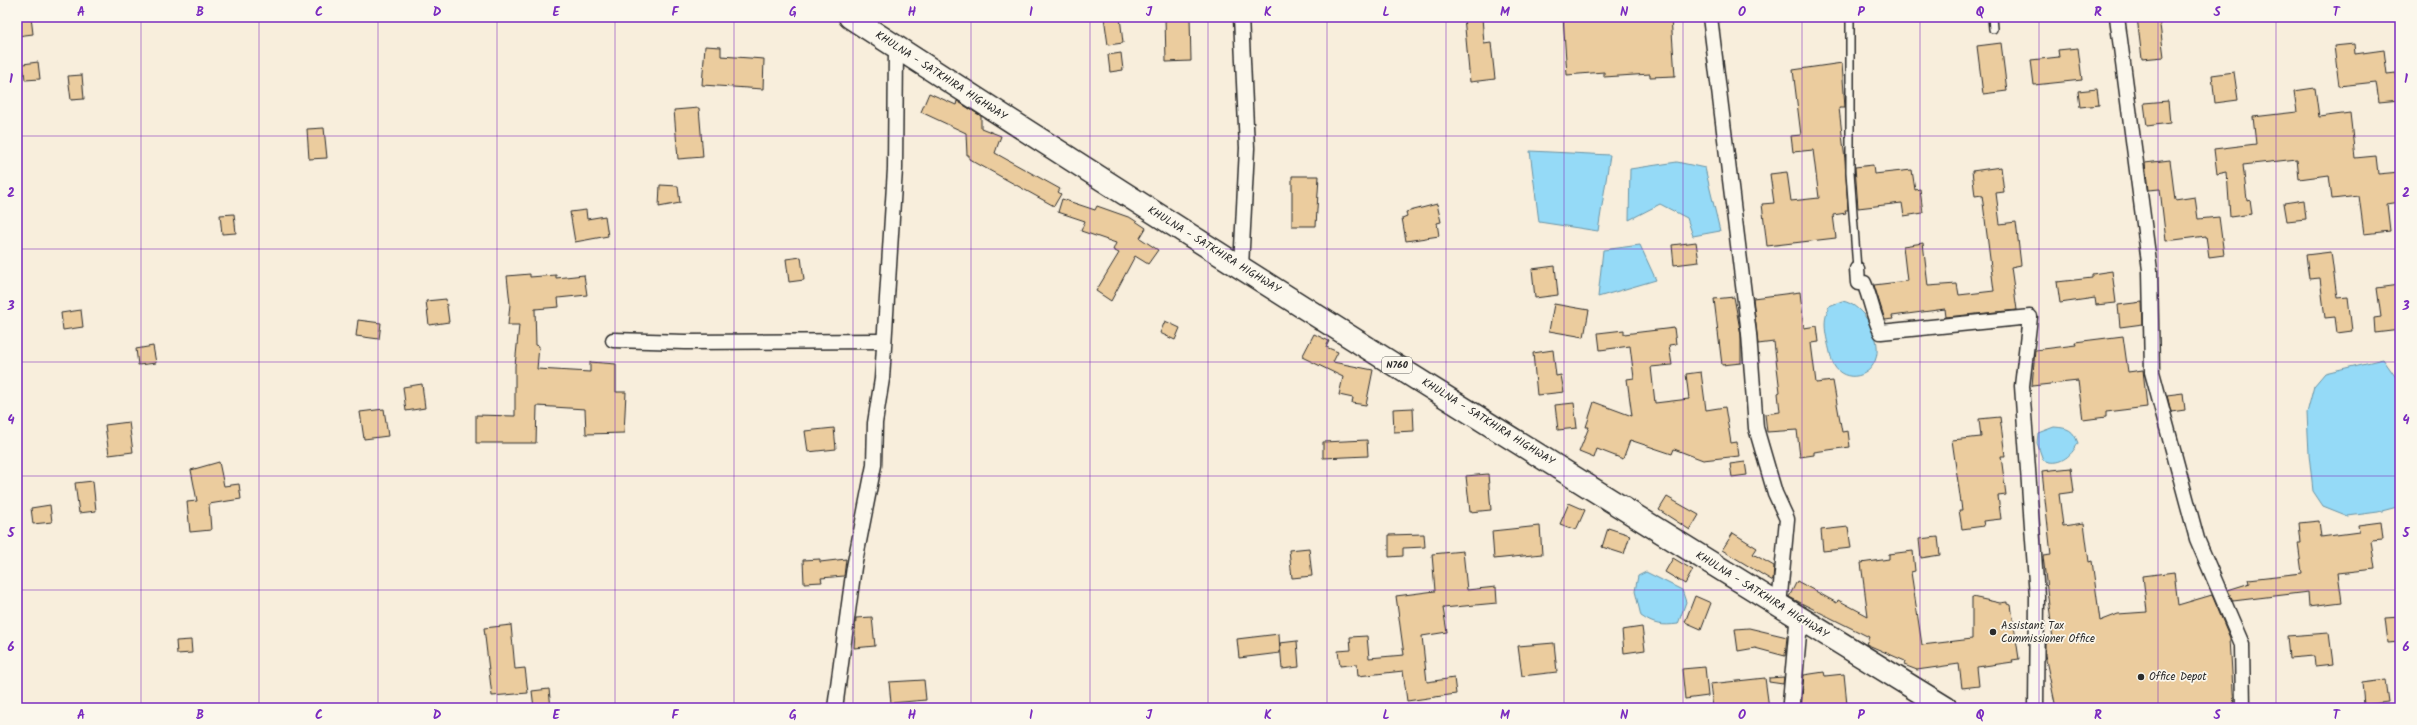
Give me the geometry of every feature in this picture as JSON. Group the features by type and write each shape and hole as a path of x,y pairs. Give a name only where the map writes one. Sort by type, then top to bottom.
{"highway":[{"name":"KHULNA - SATKHIRA HIGHWAY","path":"850,17 1241,267 1779,606 1946,708"}],"street":[{"path":"1241,17 1247,148 1241,267"},
{"path":"1710,17 1749,334 1756,428 1775,494 1787,519 1779,606"},
{"path":"2117,17 2150,270 2152,372 2197,539 2242,644 2243,708"},
{"path":"835,708 854,567 874,465 875,423 882,379 895,168 896,47"},
{"path":"1857,269 1858,283 1864,283 1870,298 1874,317 1881,332 2030,317 2022,386 2037,596 2036,708"},
{"path":"613,340 707,342 884,341"},
{"path":"1791,708 1799,618"}],"lane":[{"path":"1850,17 1850,172 1857,269"},
{"path":"1992,17 1993,29"}],"water":[{"path":"1530,151 1610,155 1598,231 1539,222"},
{"path":"1677,162 1705,168 1720,231 1693,236 1687,218 1660,204 1629,220 1630,169"},
{"path":"1640,245 1656,280 1598,297 1603,250"},
{"path":"1842,301 1858,309 1864,316 1870,324 1877,343 1877,353 1871,368 1858,376 1844,375 1838,371 1831,357 1826,337 1825,319 1829,306"},
{"path":"2383,359 2397,379 2400,399 2400,493 2397,507 2378,512 2348,516 2323,506 2313,491 2307,413 2314,386 2325,373"},
{"path":"2054,427 2070,430 2078,443 2072,453 2064,459 2049,462 2043,460 2037,443 2038,433"},
{"path":"1646,572 1682,590 1686,602 1678,624 1658,624 1641,616 1635,591 1638,576"}],"building":[{"path":"31,17 33,34 17,36 17,19"},
{"path":"1104,17 1120,17 1123,43 1108,45"},
{"path":"1165,17 1190,17 1191,61 1166,62"},
{"path":"1464,17 1482,17 1484,44 1491,43 1495,79 1470,82"},
{"path":"1563,17 1671,17 1675,76 1650,77 1650,74 1604,77 1604,72 1567,75"},
{"path":"2137,17 2159,17 2164,57 2142,59"},
{"path":"2001,43 2007,91 1983,94 1977,46"},
{"path":"2354,44 2355,54 2384,50 2387,74 2396,73 2400,100 2379,102 2376,82 2339,86 2334,46"},
{"path":"705,46 721,47 721,56 764,59 763,89 702,85"},
{"path":"2078,48 2082,80 2034,85 2031,60 2059,57 2058,50"},
{"path":"1121,53 1123,70 1110,72 1108,55"},
{"path":"38,62 40,79 25,80 23,64"},
{"path":"1842,63 1845,108 1839,108 1845,160 1848,210 1845,210 1846,213 1833,215 1836,238 1767,246 1762,204 1774,203 1770,174 1787,172 1791,201 1819,198 1813,150 1793,152 1791,136 1801,135 1793,70"},
{"path":"2234,72 2238,100 2215,103 2212,75"},
{"path":"82,75 84,99 71,100 68,76"},
{"path":"2315,88 2319,117 2350,113 2355,158 2376,156 2378,174 2400,172 2400,202 2387,204 2390,231 2364,234 2359,196 2332,199 2329,175 2299,179 2297,159 2243,165 2247,200 2250,199 2252,214 2230,217 2227,172 2217,174 2214,149 2256,144 2253,117 2297,112 2294,91"},
{"path":"2097,89 2099,105 2080,107 2078,91"},
{"path":"929,93 956,105 957,101 981,116 981,128 1001,136 995,153 1060,189 1058,192 1061,194 1054,206 969,159 969,155 967,155 966,133 921,112"},
{"path":"2168,101 2170,123 2147,126 2144,103"},
{"path":"699,108 703,157 678,159 674,110"},
{"path":"324,128 327,158 309,159 307,129"},
{"path":"2170,160 2175,200 2195,197 2198,219 2219,217 2224,255 2209,257 2206,236 2166,241 2160,189 2148,190 2145,163"},
{"path":"1873,165 1874,174 1912,170 1915,190 1920,189 1923,213 1904,216 1902,203 1858,208 1855,167"},
{"path":"2001,167 2004,192 1996,193 2000,224 2016,222 2021,265 2011,267 2017,310 1946,317 1945,309 1892,316 1893,319 1885,320 1874,285 1907,281 1903,246 1923,243 1928,286 1957,284 1959,295 1994,291 1982,195 1975,196 1972,171"},
{"path":"1292,176 1319,176 1316,226 1292,226"},
{"path":"660,185 678,186 680,203 659,207"},
{"path":"1062,199 1095,210 1097,206 1131,218 1146,228 1140,238 1158,250 1148,264 1135,256 1111,301 1096,291 1119,253 1113,250 1116,243 1081,231 1085,221 1058,212"},
{"path":"2304,200 2306,219 2287,221 2284,203"},
{"path":"1437,204 1441,222 1437,223 1439,236 1406,241 1402,218 1407,216 1406,212"},
{"path":"586,210 587,219 605,216 608,236 575,242 570,212"},
{"path":"234,214 236,233 222,234 220,215"},
{"path":"1696,242 1699,262 1674,265 1672,245"},
{"path":"2331,252 2337,298 2348,297 2352,331 2337,333 2335,317 2325,318 2320,278 2309,279 2306,255"},
{"path":"801,257 804,280 789,282 786,259"},
{"path":"1555,266 1558,295 1535,298 1532,269"},
{"path":"2112,271 2116,303 2096,305 2095,298 2060,303 2057,282 2092,278 2092,274"},
{"path":"530,274 530,277 556,275 556,278 584,275 587,295 558,298 559,307 535,309 536,345 539,346 537,369 590,372 590,362 616,364 616,392 626,392 624,433 586,434 585,409 537,406 536,443 476,443 476,415 515,416 515,366 519,325 508,325 510,304 507,276"},
{"path":"2400,285 2400,330 2375,333 2374,318 2381,317 2377,288"},
{"path":"1800,292 1804,328 1817,326 1819,342 1811,343 1816,383 1833,381 1842,432 1848,431 1850,447 1814,452 1814,455 1800,457 1797,430 1767,432 1765,414 1780,412 1778,393 1780,392 1774,342 1758,344 1753,298"},
{"path":"1734,297 1741,335 1741,363 1722,365 1714,299"},
{"path":"446,299 449,322 429,325 426,301"},
{"path":"2142,302 2143,324 2120,327 2118,305"},
{"path":"1554,304 1589,310 1584,337 1549,331"},
{"path":"81,310 83,327 63,330 61,313"},
{"path":"358,320 381,323 379,339 356,336"},
{"path":"1165,321 1180,328 1175,340 1160,333"},
{"path":"1674,328 1676,344 1669,345 1672,365 1651,367 1655,403 1689,399 1686,374 1701,372 1706,410 1725,407 1731,443 1737,442 1739,456 1703,460 1674,449 1672,454 1630,440 1623,459 1597,449 1594,458 1579,452 1589,427 1586,427 1594,402 1632,416 1627,379 1634,378 1630,346 1600,350 1598,333 1624,330 1624,334"},
{"path":"1314,334 1329,341 1326,347 1338,352 1333,362 1373,370 1366,405 1352,403 1353,398 1339,395 1343,377 1302,357"},
{"path":"2123,336 2128,372 2143,370 2147,407 2106,412 2106,417 2083,420 2078,381 2032,386 2035,350 2076,345 2075,342"},
{"path":"153,346 156,363 138,365 136,349"},
{"path":"1553,350 1556,376 1561,375 1564,392 1537,395 1533,353"},
{"path":"422,384 425,408 406,411 403,387"},
{"path":"2183,393 2185,410 2171,412 2167,395"},
{"path":"1574,403 1577,428 1558,430 1555,405"},
{"path":"1413,408 1414,431 1394,432 1393,409"},
{"path":"384,409 388,436 364,439 360,412"},
{"path":"2000,417 2005,456 2001,456 2006,495 1998,496 2001,519 1983,521 1984,526 1962,529 1959,510 1962,510 1952,440 1981,437 1979,419"},
{"path":"129,422 133,452 109,455 105,425"},
{"path":"834,428 836,449 808,452 805,431"},
{"path":"1367,440 1368,456 1323,458 1323,442"},
{"path":"219,462 224,486 239,484 241,499 209,504 211,530 190,532 187,502 197,501 191,470"},
{"path":"1745,462 1747,475 1732,477 1730,464"},
{"name":"Office Depot","path":"2071,468 2074,492 2059,494 2063,526 2084,523 2089,562 2092,561 2100,621 2118,614 2147,612 2143,576 2174,572 2178,605 2212,595 2230,638 2234,708 2056,708 2045,655 2045,644 2053,639 2043,556 2051,555 2042,471"},
{"path":"1488,474 1491,510 1470,512 1466,476"},
{"path":"93,481 96,511 79,513 75,483"},
{"path":"1667,497 1699,515 1690,530 1659,510"},
{"path":"1569,503 1585,510 1576,530 1560,524"},
{"path":"50,505 52,522 33,524 31,508"},
{"path":"2319,521 2321,537 2359,532 2358,525 2381,522 2383,539 2371,540 2375,569 2338,573 2342,602 2309,606 2308,592 2233,601 2228,590 2250,583 2249,579 2302,573 2298,543 2301,543 2299,523"},
{"path":"1540,526 1542,554 1494,559 1492,531"},
{"path":"1848,527 1851,548 1823,551 1821,530"},
{"path":"1608,528 1630,535 1624,554 1602,547"},
{"path":"1733,533 1757,548 1753,554 1774,566 1773,581 1722,550"},
{"path":"1424,534 1425,547 1403,548 1403,556 1389,557 1389,535"},
{"path":"1938,537 1940,555 1921,558 1919,539"},
{"path":"1309,548 1312,576 1292,578 1289,550"},
{"path":"1463,551 1467,590 1496,587 1497,603 1443,608 1447,632 1422,636 1427,682 1454,678 1456,694 1407,701 1403,671 1358,676 1357,664 1340,666 1338,651 1351,650 1350,637 1367,636 1369,658 1404,655 1396,596 1435,591 1432,554"},
{"path":"1913,551 1915,571 1911,572 1922,645 1972,639 1972,597 2000,603 2007,602 2007,604 2011,605 2019,659 2012,660 2013,662 1977,667 1979,686 1962,688 1959,664 1917,670 1904,665 1905,661 1866,644 1869,637 1789,597 1797,581 1837,603 1838,600 1868,616 1861,563 1889,559 1889,554"},
{"path":"1673,558 1693,570 1685,584 1665,572"},
{"path":"820,559 820,562 846,559 844,576 821,578 822,582 804,583 803,560"},
{"path":"1695,596 1711,603 1701,629 1685,622"},
{"path":"872,617 875,646 854,648 856,618"},
{"path":"2400,617 2400,642 2388,643 2385,618"},
{"path":"511,625 515,669 525,668 528,693 492,696 484,628"},
{"path":"1642,627 1645,650 1624,653 1622,630"},
{"path":"1749,628 1787,637 1785,656 1755,648 1738,651 1735,629"},
{"path":"2329,633 2333,664 2315,666 2314,656 2289,658 2287,636"},
{"path":"1279,634 1280,653 1239,658 1237,639"},
{"path":"191,640 192,653 177,654 176,641"},
{"path":"1297,641 1299,667 1282,669 1280,643"},
{"path":"1554,643 1557,672 1522,676 1518,646"},
{"path":"1705,667 1708,696 1685,699 1682,669"},
{"path":"1824,672 1825,676 1844,674 1847,704 1801,708 1804,675"},
{"path":"1784,677 1783,684 1769,682 1769,678"},
{"path":"1765,678 1769,708 1713,708 1710,684"},
{"path":"924,680 926,700 891,703 889,682"},
{"path":"2385,680 2388,702 2364,705 2362,683"},
{"path":"549,689 551,708 534,708 532,691"}],"place":[{"name":"Assistant Tax Commissioner Office","path":"1993,632"},
{"name":"Office Depot","path":"2141,677"}]}
